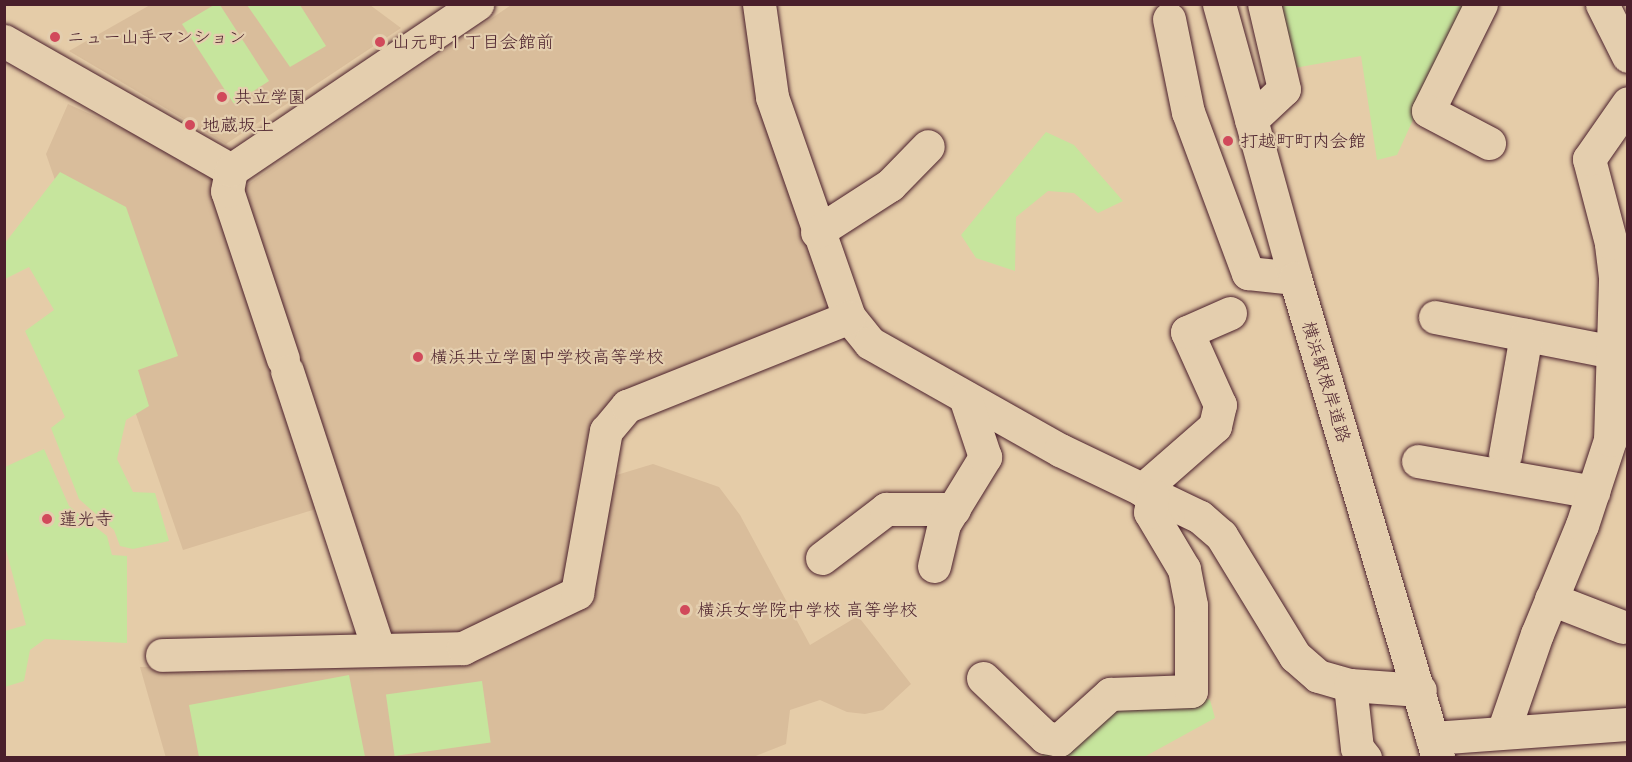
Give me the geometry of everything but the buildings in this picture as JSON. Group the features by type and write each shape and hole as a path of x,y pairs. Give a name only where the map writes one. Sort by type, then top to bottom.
{"street":[{"path":"378,648 227,191 231,170 477,4"},
{"path":"759,4 772,97 817,232 849,317 870,343 965,397 1147,493 1200,517 1221,535 1295,656 1318,676 1350,685 1420,690"},
{"name":"横浜駅根岸道路","path":"1219,4 1295,278 1420,690 1435,748"},
{"path":"1251,120 1284,89 1264,4"},
{"path":"1481,4 1428,111 1489,143"},
{"path":"1602,4 1628,56"},
{"path":"1169,20 1188,112 1248,273 1295,278"},
{"path":"4,41 231,170"},
{"path":"1503,732 1593,492 1617,451 1613,352 1615,277 1611,243 1589,159 1628,103"},
{"path":"817,232 890,185 928,146"},
{"path":"1147,493 1215,426 1221,414 1188,332 1230,313"},
{"path":"162,655 378,648 464,648 577,593 596,468 606,430 627,406 849,317"},
{"path":"1436,317 1613,352"},
{"path":"1505,455 1526,335"},
{"path":"934,566 944,525 984,457 965,397"},
{"path":"1418,461 1593,492"},
{"path":"983,678 1045,737 1059,740 1110,694 1191,691 1191,605 1184,569 1150,512 1147,493"},
{"path":"822,558 886,509 954,508"},
{"path":"1551,599 1623,627"},
{"path":"1350,685 1355,754"},
{"path":"1435,748 1503,732 1628,724"}],"shaded area":[{"name":"共立学園","path":"150,5 370,5 401,28 226,144 69,51"},
{"name":"横浜共立学園中学校高等学校","path":"511,5 745,5 751,70 827,295 822,316 617,397 595,417 582,461 565,585 467,636 384,637 342,501 183,550 46,154 68,104 247,185"},
{"name":"横浜女学院中学校 高等学校","path":"653,464 719,487 740,515 810,645 858,616 911,684 883,710 865,714 847,712 820,700 790,710 786,744 753,757 166,758 140,667 470,662 592,604 610,477"}],"green space":[{"path":"214,5 220,5 269,81 234,104 182,24"},
{"path":"247,5 300,5 326,46 290,67"},
{"path":"1276,5 1465,5 1397,155 1377,160 1361,56 1289,69"},
{"path":"1046,132 1074,145 1123,201 1098,213 1074,193 1048,191 1016,217 1015,271 976,258 961,235"},
{"path":"60,172 126,207 178,356 138,370 149,406 126,420 117,459 133,492 155,493 169,541 133,549 120,546 114,530 79,499 51,428 65,417 25,331 54,310 29,267 5,279 5,243"},
{"name":"蓮光寺","path":"44,449 69,506 107,536 112,555 127,556 127,643 45,639 30,650 24,681 5,687 5,631 26,625 5,546 5,467"},
{"path":"349,675 365,757 199,757 189,705"},
{"path":"1158,675 1210,700 1215,718 1144,757 1039,758"},
{"path":"482,681 491,742 395,756 386,694"}],"place":[{"name":"ニュー山手マンション","path":"55,37"},
{"name":"山元町１丁目会館前","path":"380,42"},
{"name":"共立学園","path":"222,97"},
{"name":"地蔵坂上","path":"190,125"},
{"name":"打越町町内会館","path":"1228,141"},
{"name":"横浜共立学園中学校高等学校","path":"418,357"},
{"name":"蓮光寺","path":"47,519"},
{"name":"横浜女学院中学校 高等学校","path":"685,610"}]}
